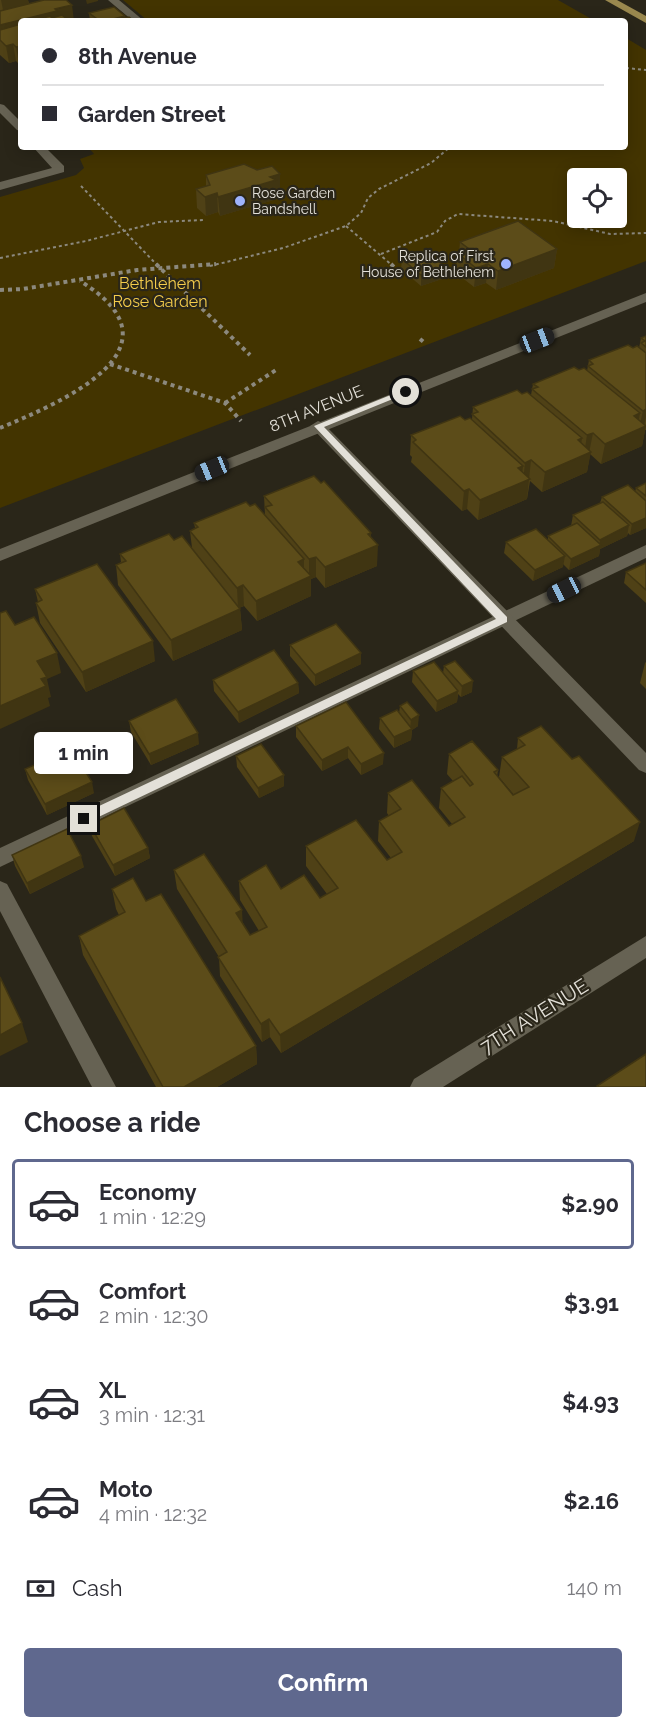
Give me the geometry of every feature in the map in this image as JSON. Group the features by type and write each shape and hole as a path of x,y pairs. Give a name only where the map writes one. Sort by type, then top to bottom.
{"main road":[{"path":"614,1 646,20"}],"street":[{"path":"113,0 135,18"},
{"path":"0,106 18,125"},
{"path":"0,186 60,169 42,150"},
{"name":"8TH AVENUE","path":"0,555 318,426 646,297"},
{"path":"318,426 503,620 646,765"},
{"path":"0,858 646,551"},
{"path":"0,890 104,1087"},
{"name":"7TH AVENUE","path":"422,1087 646,946"}],"path":[{"path":"628,68 646,70"},
{"path":"0,290 79,281 137,270 210,266 283,248 346,226 379,189 431,163 446,150"},
{"path":"60,169 76,181 123,232 250,355"},
{"path":"381,254 437,232 445,221 458,214 554,221 610,234 646,232"},
{"path":"0,258 184,218 203,220"},
{"path":"346,226 381,254 400,273"},
{"path":"0,428 74,394 93,382 110,364 124,337 117,313 96,290 79,281"},
{"path":"420,339 426,344"},
{"path":"110,364 225,403 241,421"},
{"path":"225,403 276,370"}],"green space":[{"path":"123,0 558,0 590,18 144,18"},
{"name":"Bethlehem Rose Garden","path":"628,39 646,50 646,261 0,508 0,197 76,175 84,168 80,159 94,154 91,150 628,150"}],"building":[{"path":"44,0 66,0 72,5 28,18 18,18 18,21 0,25 0,11"},
{"path":"114,7 125,16 96,18 89,13"},
{"path":"18,25 18,47 13,44 6,46 0,40 0,30"},
{"path":"244,164 257,170 272,166 280,174 270,177 276,180 218,197 217,193 205,197 196,189 210,185 206,175"},
{"path":"518,221 557,249 498,271 488,264 476,268 457,253 469,249 460,242"},
{"path":"425,250 445,267 421,275 402,259"},
{"path":"646,336 646,347 641,343 645,341 641,338"},
{"path":"628,345 633,348 637,346 646,353 646,409 643,411 588,366 593,364 589,360"},
{"path":"574,367 579,370 584,368 640,413 634,416 646,426 605,444 593,433 587,435 532,389 538,387 533,384"},
{"path":"517,390 522,394 527,392 582,438 578,440 591,452 545,472 531,460 525,463 472,414 478,412 473,407"},
{"path":"460,416 465,420 470,418 523,466 518,468 530,479 480,500 469,489 464,491 413,442 416,440 411,435"},
{"path":"314,476 321,483 324,481 371,533 368,534 378,545 325,567 316,557 309,559 265,507 272,505 264,496"},
{"path":"646,483 646,496 636,488"},
{"path":"628,485 646,501 646,518 632,524 602,497"},
{"path":"246,502 250,506 255,504 304,559 298,562 311,576 256,601 243,585 237,588 190,531 198,527 194,523"},
{"path":"603,502 629,525 600,540 573,515"},
{"path":"577,523 601,545 571,559 548,536"},
{"path":"536,529 565,556 535,570 506,542"},
{"path":"169,534 174,540 182,536 240,609 171,640 116,565 126,561 120,554"},
{"path":"646,563 646,590 626,572"},
{"path":"97,564 153,641 82,672 36,603 42,600 35,589"},
{"path":"6,611 15,625 34,617 57,653 37,661 47,677 41,679 46,686 0,706 0,613"},
{"path":"336,624 361,653 315,675 290,645"},
{"path":"274,650 298,683 238,712 213,680"},
{"path":"455,661 473,681 462,686 444,666"},
{"path":"434,662 458,691 437,701 413,671"},
{"path":"176,699 198,733 149,754 129,721"},
{"path":"346,702 384,753 361,764 348,747 322,760 296,726"},
{"path":"407,702 419,715 411,720 400,706"},
{"path":"397,710 412,729 394,737 380,718"},
{"path":"541,726 572,759 579,756 640,822 280,1035 269,1019 261,1024 218,957 227,952 174,870 204,854 242,910 236,913 250,935 267,927 239,881 266,865 281,889 304,875 320,898 338,888 306,846 356,820 387,860 402,852 379,821 401,809 388,793 412,780 449,826 465,817 441,788 462,776 470,786 473,784 449,754 472,741 498,770 494,772 513,795 529,787 502,757 525,745 518,738"},
{"path":"261,744 284,775 258,788 236,756"},
{"path":"71,749 92,782 45,804 25,769"},
{"path":"124,808 148,848 113,865 90,825"},
{"path":"67,829 81,856 27,883 12,855"},
{"path":"133,878 146,901 161,894 256,1046 184,1087 163,1087 79,936 125,912 112,889"},
{"path":"0,977 22,1023 0,1035"},
{"path":"646,1054 646,1087 597,1086"}],"place":[{"name":"Rose Garden Bandshell","path":"240,201"},
{"name":"Replica of First House of Bethlehem","path":"506,264"}],"route":[{"path":"84,819 503,620 318,426 406,392"}]}
